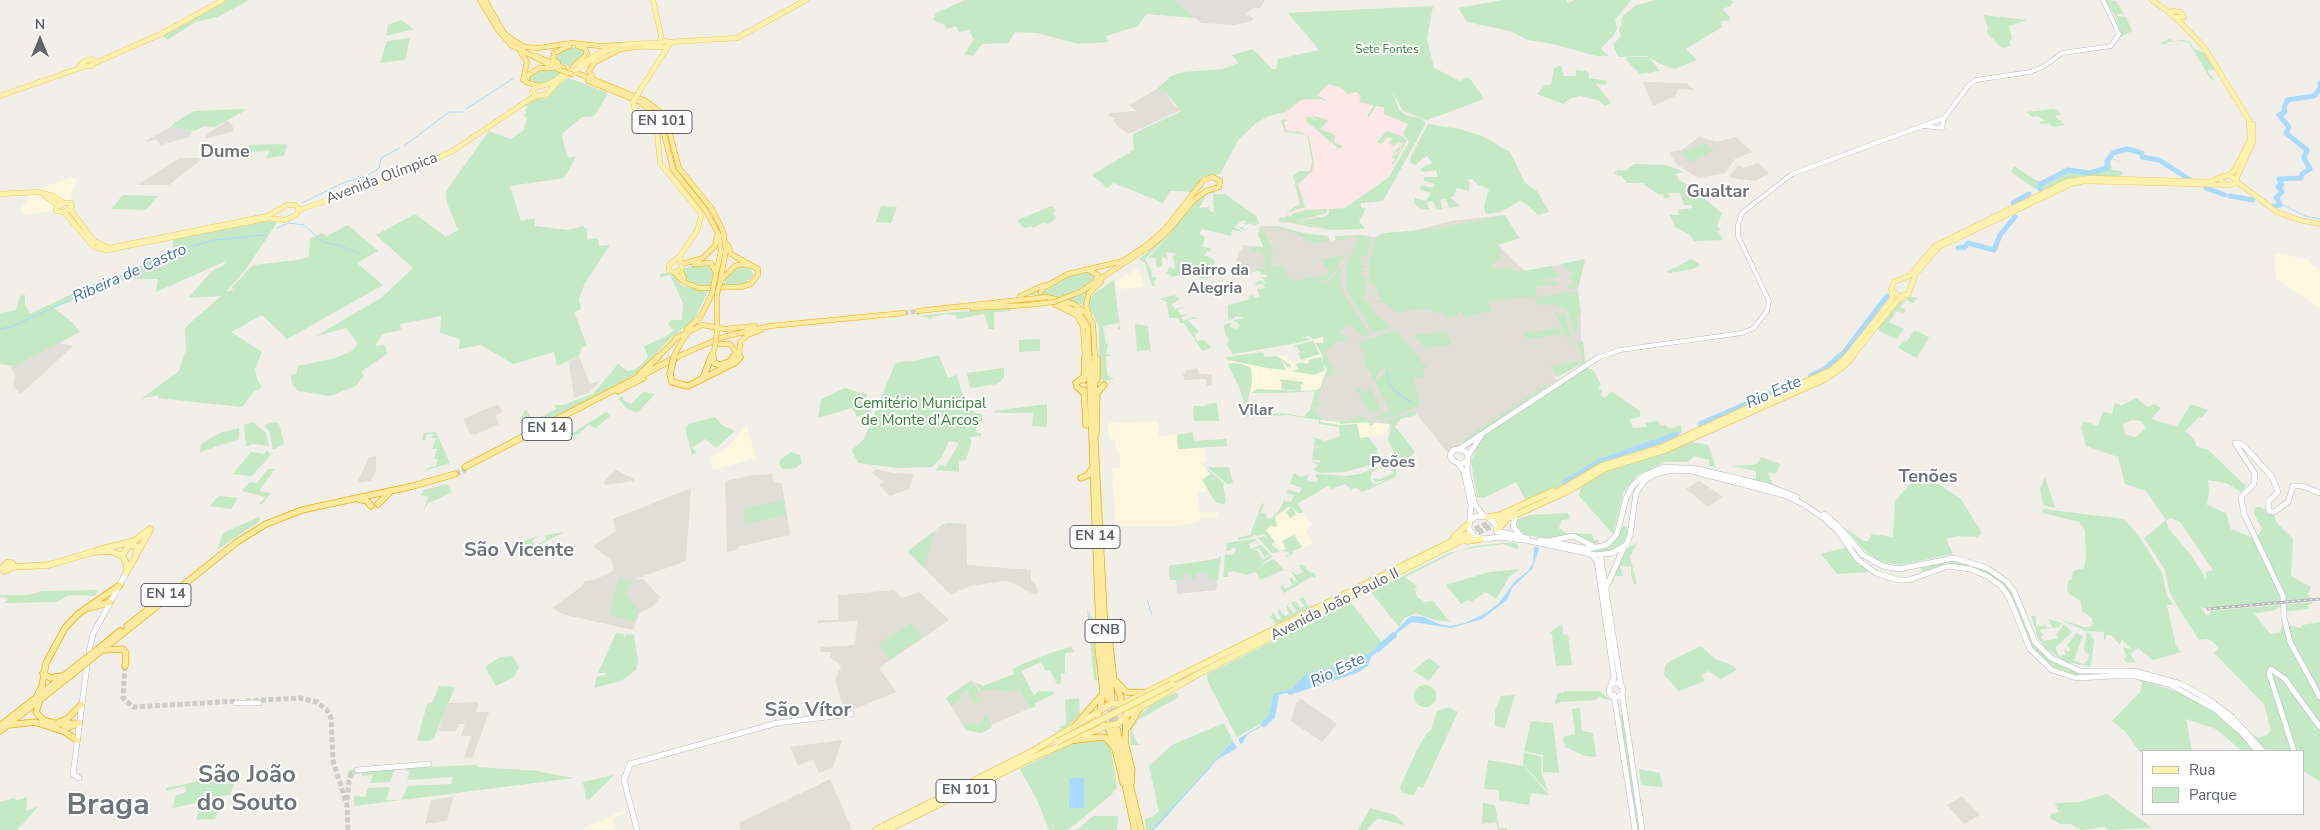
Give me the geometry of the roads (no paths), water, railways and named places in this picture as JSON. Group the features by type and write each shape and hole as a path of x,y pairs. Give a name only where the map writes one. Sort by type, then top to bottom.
{"highway":[{"name":"EN 101","path":"480,0 498,30 515,48 562,69 644,100 665,115 670,125 674,155 679,168 716,215 726,240 725,261 714,294 678,348 671,363 670,374 672,382 681,386 688,386 736,362 740,356 742,340 761,330"},
{"name":"EN 101","path":"485,0 504,32 514,41 529,53 562,69"},
{"path":"514,41 526,47 538,48 572,43 600,46 621,45"},
{"path":"562,69 553,59 554,53 565,47 581,46 587,51 586,54 572,68"},
{"path":"616,88 593,78 589,74 590,68 595,62 614,52 642,46"},
{"path":"515,48 526,60 523,82 532,91"},
{"path":"538,86 526,82 530,73 544,68 562,69"},
{"name":"EN 101","path":"575,74 640,102 660,118 673,169 713,221 720,241 717,283"},
{"path":"972,308 1054,302 1080,292 1135,255 1168,231 1194,200 1221,186 1218,179 1206,178 1187,199 1165,229 1135,255"},
{"path":"1202,184 1211,190"},
{"path":"680,265 697,261 712,250 717,238 713,221"},
{"path":"674,272 684,282 699,288 741,287 751,284 758,275 758,269 732,254 726,240"},
{"path":"1041,292 1062,276 1081,270 1126,261"},
{"path":"1010,300 1026,294 1070,270 1126,261"},
{"path":"1090,326 1093,321 1087,309 1086,301 1091,290 1126,261"},
{"path":"680,265 708,262 714,265 717,274"},
{"path":"680,265 683,277 690,283 705,287 745,284 754,278 755,270 748,265 734,266 717,283"},
{"path":"1081,270 1092,270 1097,273 1098,277 1093,284"},
{"name":"EN 101","path":"714,294 717,319"},
{"path":"1047,297 1065,300 1087,314 1090,326 1075,309 1049,300 918,313 1010,300 1047,297"},
{"path":"1054,304 1076,314 1090,326"},
{"path":"1087,309 1097,329 1097,378 1104,384 1097,391 1098,424 1092,440"},
{"name":"EN 14","path":"904,314 761,330 714,344 676,360 466,468 511,443 514,438 516,440 524,438 636,377 688,351 723,337 755,329 800,323 904,314"},
{"path":"1076,314 1083,327 1085,339 1084,378 1077,385 1084,392 1092,440"},
{"path":"636,377 701,316"},
{"path":"717,319 726,327 743,327"},
{"path":"701,380 712,354 717,319"},
{"path":"676,338 692,329 705,325 716,330 784,322 800,323"},
{"name":"EN 14","path":"1090,326 1092,349 1092,484 1099,628 1097,632 1103,691 1099,712"},
{"path":"712,354 714,363 720,366 731,361 736,354 736,349 732,345 714,344"},
{"name":"EN 14","path":"1092,440 1113,672 1122,703"},
{"path":"1092,467 1090,473 1081,478 1092,484"},
{"name":"EN 14","path":"3,726 45,696 102,647 237,542 266,524 287,513 345,498 454,473 402,489 345,498"},
{"path":"378,504 385,495 402,489"},
{"path":"345,498 364,500 371,506"},
{"name":"CNB","path":"1099,628 1110,699 1102,563"},
{"path":"95,606 120,585"},
{"path":"36,698 41,689 43,673 62,632 84,610 110,602"},
{"path":"95,606 105,612"},
{"path":"102,647 123,649 126,653 125,666"},
{"path":"1113,672 1124,692 1133,694 1146,693"},
{"path":"43,673 50,678 68,675"},
{"name":"EN 14","path":"0,732 3,726 36,698 68,675"},
{"name":"EN 101","path":"1072,729 1094,706 1103,691"},
{"path":"45,696 37,707 36,712 43,720 53,723 79,724"},
{"path":"53,723 68,719 81,705"},
{"path":"1125,735 1140,708"},
{"path":"1126,716 1125,735 1132,770 1128,787"},
{"path":"3,726 31,721 61,730 76,740"},
{"path":"61,730 79,724"},
{"path":"1111,728 1119,774 1128,787"},
{"path":"1111,728 1139,829"},
{"path":"1068,741 1101,737 1109,740 1114,747"}],"main road":[{"path":"0,95 82,66 149,38 219,0"},
{"path":"94,61 161,34 223,0"},
{"path":"653,0 663,57"},
{"path":"551,88 546,85 600,51 621,45 660,45 696,40 737,38 806,0"},
{"path":"1921,126 1942,128 1944,126 1942,124 1944,118 1969,85 1976,80 2034,71 2062,53 2104,48 2117,40 2118,30 2103,0"},
{"path":"2153,0 2172,12 2184,16 2182,18 2210,50 2253,123 2253,142 2237,184"},
{"path":"1401,569 1414,557 1459,534 1477,516 1500,515 1569,488 1606,464 1660,448 1832,370 1842,362 1892,299 1892,284 1909,276 1929,250 2068,181 2091,178 2210,182 2234,172 2250,140 2251,129 2249,120 2204,47 2172,12"},
{"path":"2175,17 2182,18"},
{"path":"659,26 669,44"},
{"name":"EN 101","path":"669,44 663,57 633,102 636,114 657,130 660,163 702,217 698,231 680,256 680,265 668,267 668,270 674,272"},
{"name":"Avenida Olímpica","path":"274,215 285,205 298,208 387,180 428,163 454,150 530,99 547,94 559,80 600,53 618,47 660,45"},
{"name":"Avenida Olímpica","path":"274,215 287,219 298,208 383,179 430,160 469,138 538,86 546,85"},
{"path":"532,91 538,96"},
{"path":"1486,431 1474,445 1464,463 1452,460 1450,455 1452,450 1459,449 1592,360 1608,352 1742,333 1754,328 1767,311 1769,301 1738,236 1743,214 1797,172 1944,118"},
{"path":"1936,121 1942,124"},
{"path":"1929,123 1933,128"},
{"path":"2229,175 2237,184 2282,214 2320,224"},
{"path":"2220,179 2225,184"},
{"path":"1498,521 1569,488 1606,468 1665,450 1826,379 1845,365 1897,300 1910,294 1915,275 1939,248 2070,184 2084,181 2237,184"},
{"path":"0,195 38,192 53,196 64,203 72,204 70,209 64,212 56,211 58,206 64,203"},
{"path":"0,195 42,195 50,198 58,206"},
{"path":"70,209 94,242 109,248 274,215"},
{"path":"64,212 94,247 107,250 274,215"},
{"path":"674,272 680,265"},
{"path":"1899,281 1907,283 1912,288"},
{"path":"1892,292 1904,296"},
{"path":"2320,493 2306,487 2293,486 2288,502 2274,512 2269,511 2268,502 2278,492 2272,477 2265,466 2245,447 2240,443 2235,443 2255,474 2254,484 2241,497 2244,514 2282,596 2284,617 2290,642 2320,697"},
{"path":"1459,449 1466,452 1468,458 1467,471 1476,507 1494,522 1497,530"},
{"path":"1458,463 1464,472 1471,505 1470,532 1481,539"},
{"path":"1497,530 1584,549 1599,548 1614,540 1628,492 1640,478 1657,469 1668,467 1694,468 1784,493 1832,522 1863,564 1882,576 1898,580 1922,576 1948,566 1970,569 1987,576 2000,586 2009,597 2030,650 2052,670 2076,678 2131,675 2169,684 2192,694 2216,710 2241,732 2256,750"},
{"path":"1606,590 1610,577 1626,545 1631,528 1636,493 1645,480 1658,473 1672,470 1687,471 1752,484"},
{"path":"1491,538 1503,523 1562,497 1569,488"},
{"path":"1515,518 1512,524 1514,529 1523,537"},
{"path":"1619,525 1631,528"},
{"path":"126,573 127,565 122,552 148,532"},
{"path":"79,557 100,549 134,541 148,532"},
{"path":"130,566 148,532"},
{"path":"89,652 92,638 148,532"},
{"name":"Avenida João Paulo II","path":"896,823 1468,535"},
{"path":"1547,541 1573,536 1593,546"},
{"path":"1401,569 1465,542 1481,539 1525,540 1591,554 1608,554 1626,545"},
{"path":"100,549 130,546 137,550"},
{"path":"2,566 11,563 14,564 13,567 49,565 99,551 115,552 123,556 137,550"},
{"path":"1856,552 1883,566 1899,569 1954,558 1987,568 2014,590 2035,642 2051,658 2080,671 2134,672 2153,675 2181,684 2211,701 2232,717 2262,750"},
{"path":"1591,554 1598,566 1614,677 1609,690 1614,695 1635,830"},
{"path":"1601,559 1642,830"},
{"path":"1915,565 1921,570 1922,576"},
{"path":"80,778 73,774 87,665"},
{"path":"2294,750 2271,682 2269,673 2271,669 2285,679 2320,727"},
{"name":"Avenida João Paulo II","path":"1122,703 1198,671"},
{"name":"Avenida João Paulo II","path":"1126,716 1198,671"},
{"path":"1611,684 1621,686"},
{"path":"1614,695 1622,694"},
{"path":"236,703 259,703"},
{"path":"1111,728 1099,721 1099,712 1109,704 1122,703 1128,709 1126,716"},
{"name":"Avenida João Paulo II","path":"1034,754 1099,712"},
{"path":"637,830 624,780 630,764 777,723 851,714"},
{"name":"EN 101","path":"1111,728 1126,716"},
{"name":"Avenida João Paulo II","path":"1034,754 1111,728"},
{"path":"357,770 429,764"},
{"name":"EN 101","path":"876,830 896,823"},
{"name":"EN 101","path":"888,830 896,823"}],"water":[{"path":"1534,547 1539,547 1539,549 1532,569 1512,588 1507,600 1482,619 1451,628 1412,622 1388,640 1412,616 1424,617 1439,624 1450,626 1465,623 1486,613 1499,603 1515,581 1528,571 1533,563"},
{"path":"1383,644 1384,646 1371,657 1368,666 1357,673 1290,695 1286,693 1278,695 1275,700 1272,720 1248,734 1241,745 1238,739 1270,720 1276,693 1292,689 1304,676 1315,671 1355,663"},
{"path":"1233,741 1237,748 1218,759 1154,830 1151,830"},
{"path":"1070,778 1084,778 1084,808 1069,808"}],"waterway":[{"name":"Ribeira de Castro","path":"466,109 514,78"},
{"name":"Rio Este","path":"2285,106 2287,100 2314,96 2320,89"},
{"name":"Rio Este","path":"2276,198 2282,192 2278,186 2282,185 2279,179 2301,178 2302,174 2310,169 2304,158 2307,150 2286,133 2289,127 2279,115 2285,112 2284,107"},
{"name":"Ribeira de Castro","path":"404,146 449,112 463,112"},
{"name":"Ribeira de Castro","path":"302,203 345,182 367,176 379,168 381,158 400,148"},
{"name":"Rio Este","path":"2040,189 2040,184 2068,170 2089,173 2107,168 2107,161 2113,153 2127,149 2142,153"},
{"name":"Rio Este","path":"2142,157 2159,160 2189,179"},
{"name":"Rio Este","path":"2206,188 2225,195"},
{"name":"Rio Este","path":"2013,203 2029,194"},
{"name":"Rio Este","path":"2230,196 2253,200"},
{"name":"Rio Este","path":"2273,206 2280,205 2278,200"},
{"path":"2281,204 2305,216 2320,219"},
{"name":"Rio Este","path":"1958,248 1965,247 1968,243 1994,250 2000,235 2015,217"},
{"path":"277,228 289,223 304,225 323,242 342,246 359,254"},
{"name":"Ribeira de Castro","path":"0,329 14,326 172,252 215,240 265,235"},
{"name":"Rio Este","path":"1845,351 1887,296"},
{"name":"Rio Este","path":"1839,357 1842,354"},
{"name":"Rio Este","path":"1811,376 1824,370 1839,357"},
{"path":"1387,371 1389,384 1398,394 1413,403"},
{"name":"Rio Este","path":"1701,424 1798,382"},
{"name":"Rio Este","path":"1565,483 1599,462 1676,435"},
{"path":"1147,600 1152,615"},
{"name":"Rio Este","path":"1378,649 1394,635"},
{"name":"Rio Este","path":"1264,724 1272,716 1276,696"}],"tunnel":[{"path":"904,313 918,311"},
{"path":"455,474 466,469"},
{"path":"1468,533 1494,520"},
{"path":"1471,536 1500,522"},
{"path":"125,666 123,698 133,707 238,701"},
{"path":"246,701 300,698 317,702 327,710 331,718 333,761 347,805 348,830"},
{"path":"1112,700 1117,728"},
{"path":"1108,702 1113,728"},
{"path":"347,800 349,781 351,775 357,770"}],"railway":[{"path":"2208,609 2320,599"}],"district":[{"name":"Dume","path":"225,153"},
{"name":"Gualtar","path":"1718,193"},
{"name":"Bairro da Alegria","path":"1215,280"},
{"name":"Vilar","path":"1256,411"},
{"name":"Peões","path":"1393,463"},
{"name":"Tenões","path":"1928,478"},
{"name":"São Vicente","path":"519,551"},
{"name":"São Vítor","path":"808,711"},
{"name":"São João do Souto","path":"247,790"},
{"name":"Braga","path":"108,807"}],"park label":[{"name":"Sete Fontes","path":"1387,50"},
{"name":"Cemitério Municipal de Monte d'Arcos","path":"920,412"}]}
